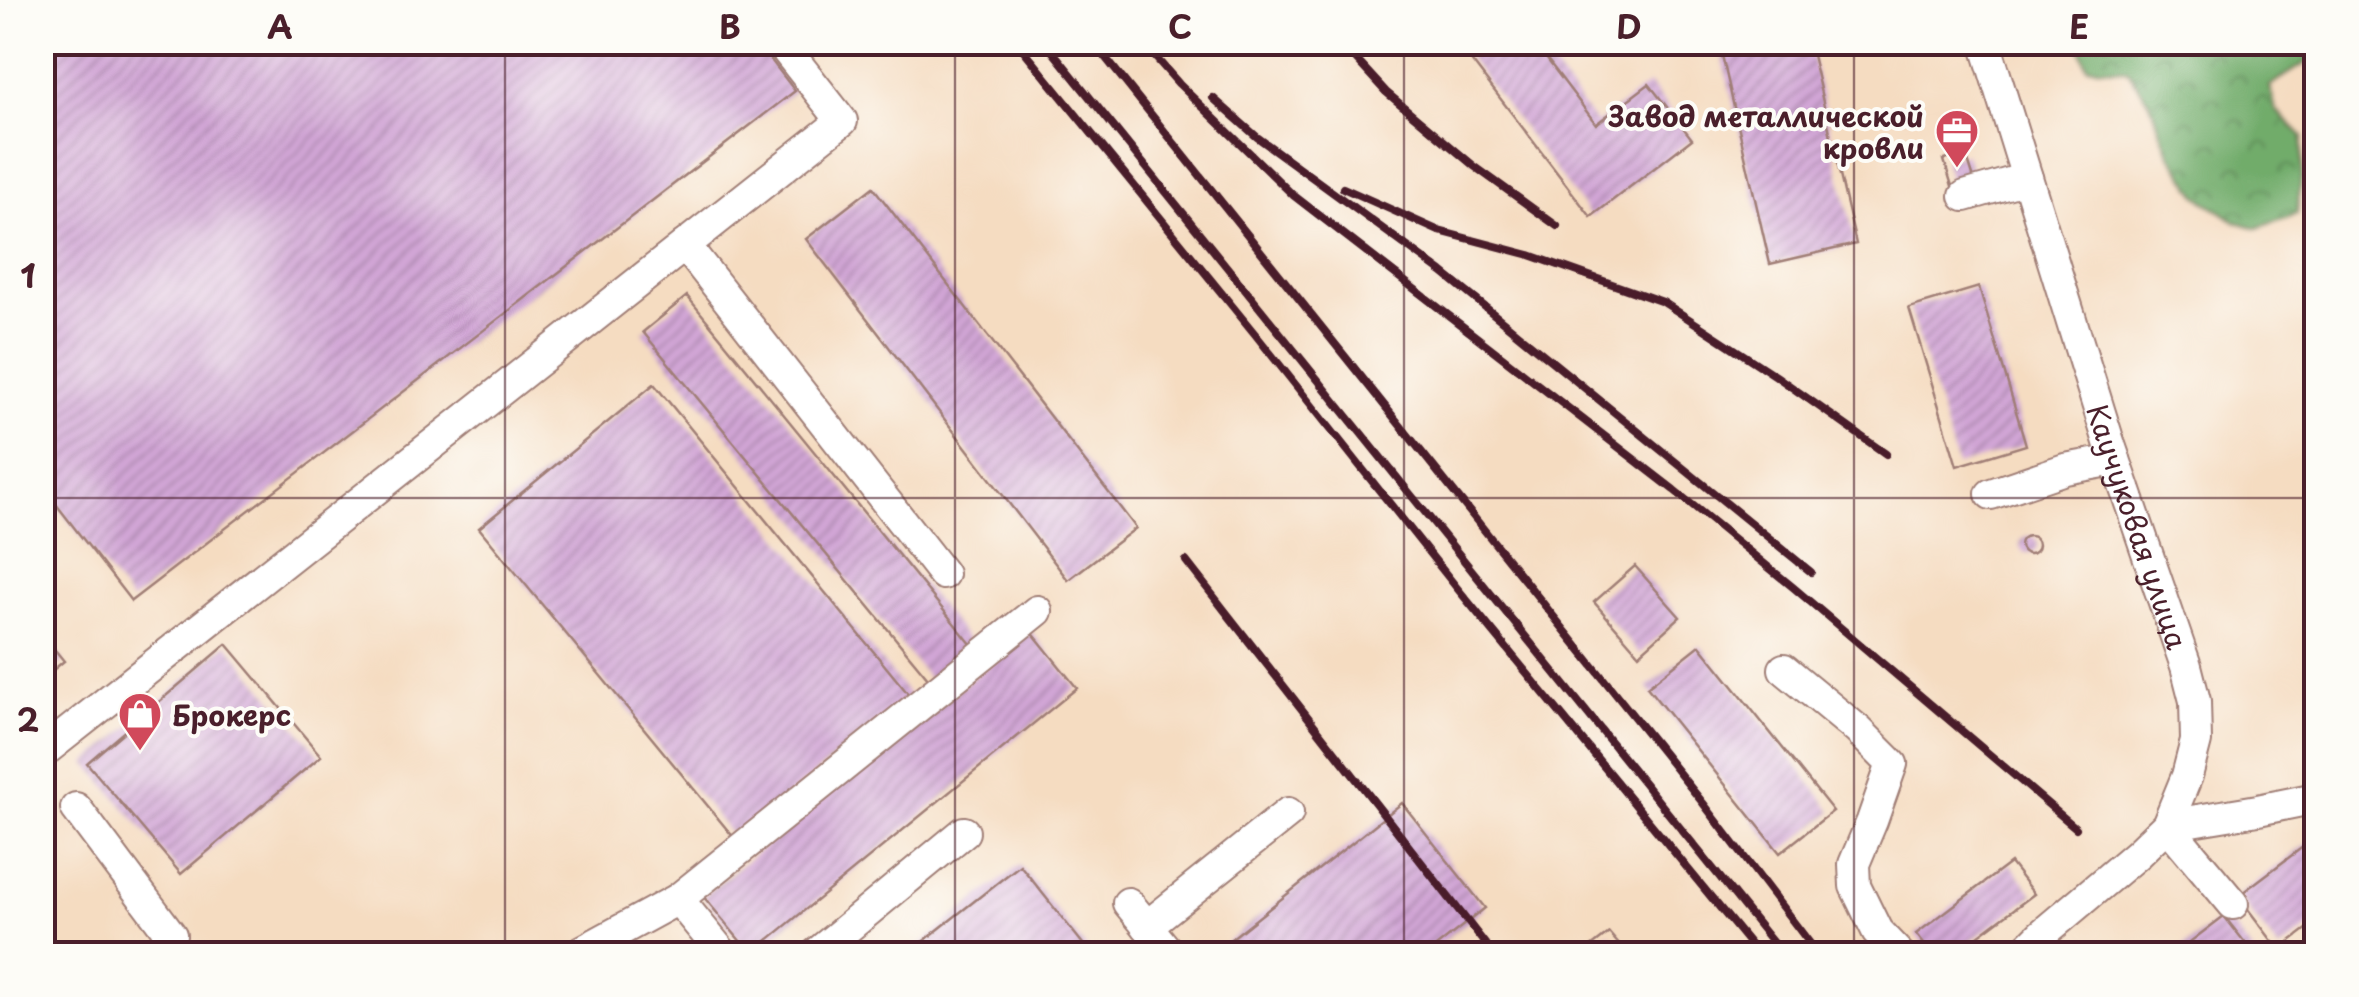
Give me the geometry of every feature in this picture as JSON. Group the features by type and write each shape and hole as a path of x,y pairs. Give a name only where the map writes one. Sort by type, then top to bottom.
{"street":[{"path":"42,753 842,122 780,42"},
{"name":"Каучуковая улица","path":"1985,42 2115,460 2196,701 2196,741 2167,825 2022,954"},
{"path":"1965,196 2027,178"},
{"path":"685,245 942,574"},
{"path":"1991,494 2050,474 2115,460"},
{"path":"577,954 678,899 1037,611"},
{"path":"1784,668 1892,764 1854,864 1855,886 1877,931 1899,954"},
{"path":"2167,825 2316,798"},
{"path":"76,808 171,935 164,954"},
{"path":"1170,954 1138,915 1288,812"},
{"path":"2167,825 2233,904"},
{"path":"816,954 964,832"},
{"path":"678,899 724,954"}],"green space":[{"path":"2078,43 2316,43 2316,61 2312,59 2270,86 2276,110 2303,137 2297,214 2257,228 2236,222 2198,196 2169,152 2150,102 2128,70 2087,66"}],"building":[{"path":"42,42 757,42 795,91 131,601 42,486"},
{"path":"1457,42 1534,42 1596,124 1649,84 1692,139 1591,217"},
{"path":"1719,42 1809,42 1856,244 1770,264"},
{"path":"1966,154 1974,179 1952,186 1944,160"},
{"path":"873,187 1136,528 1068,580 806,239"},
{"path":"1979,287 2026,445 1957,466 1909,308"},
{"path":"687,296 976,650 933,684 643,332"},
{"path":"654,384 910,696 735,839 479,528"},
{"path":"2029,536 2036,538 2036,552 2029,554 2022,552 2020,545 2022,538"},
{"path":"1635,566 1680,617 1639,654 1594,602"},
{"path":"1031,631 1077,688 751,954 703,896"},
{"path":"42,634 64,661 42,679"},
{"path":"227,644 321,756 181,874 87,763"},
{"path":"1700,645 1833,811 1780,853 1647,687"},
{"path":"1402,803 1485,908 1427,954 1212,954"},
{"path":"2312,840 2316,846 2316,922 2279,950 2238,896"},
{"path":"2010,863 2034,894 1954,954 1932,954 1916,934"},
{"path":"1020,865 1091,954 928,954 920,944"},
{"path":"2224,916 2254,954 2174,954"},
{"path":"1609,933 1627,954 1582,954"}],"railway":[{"path":"1017,42 1758,954"},
{"path":"1045,42 1782,954"},
{"path":"1093,42 1703,803 1818,954"},
{"path":"1142,42 1179,84 1293,195 1674,490 2076,828"},
{"path":"1340,42 1386,92 1474,166 1557,226"},
{"path":"1213,98 1257,137 1442,272 1811,572"},
{"path":"1343,188 1439,231 1530,255 1663,302 1886,454"},
{"path":"1186,561 1493,954"}],"place":[{"name":"Завод металлической кровли","path":"1957,169"},
{"name":"Брокерс","path":"140,752"}]}
